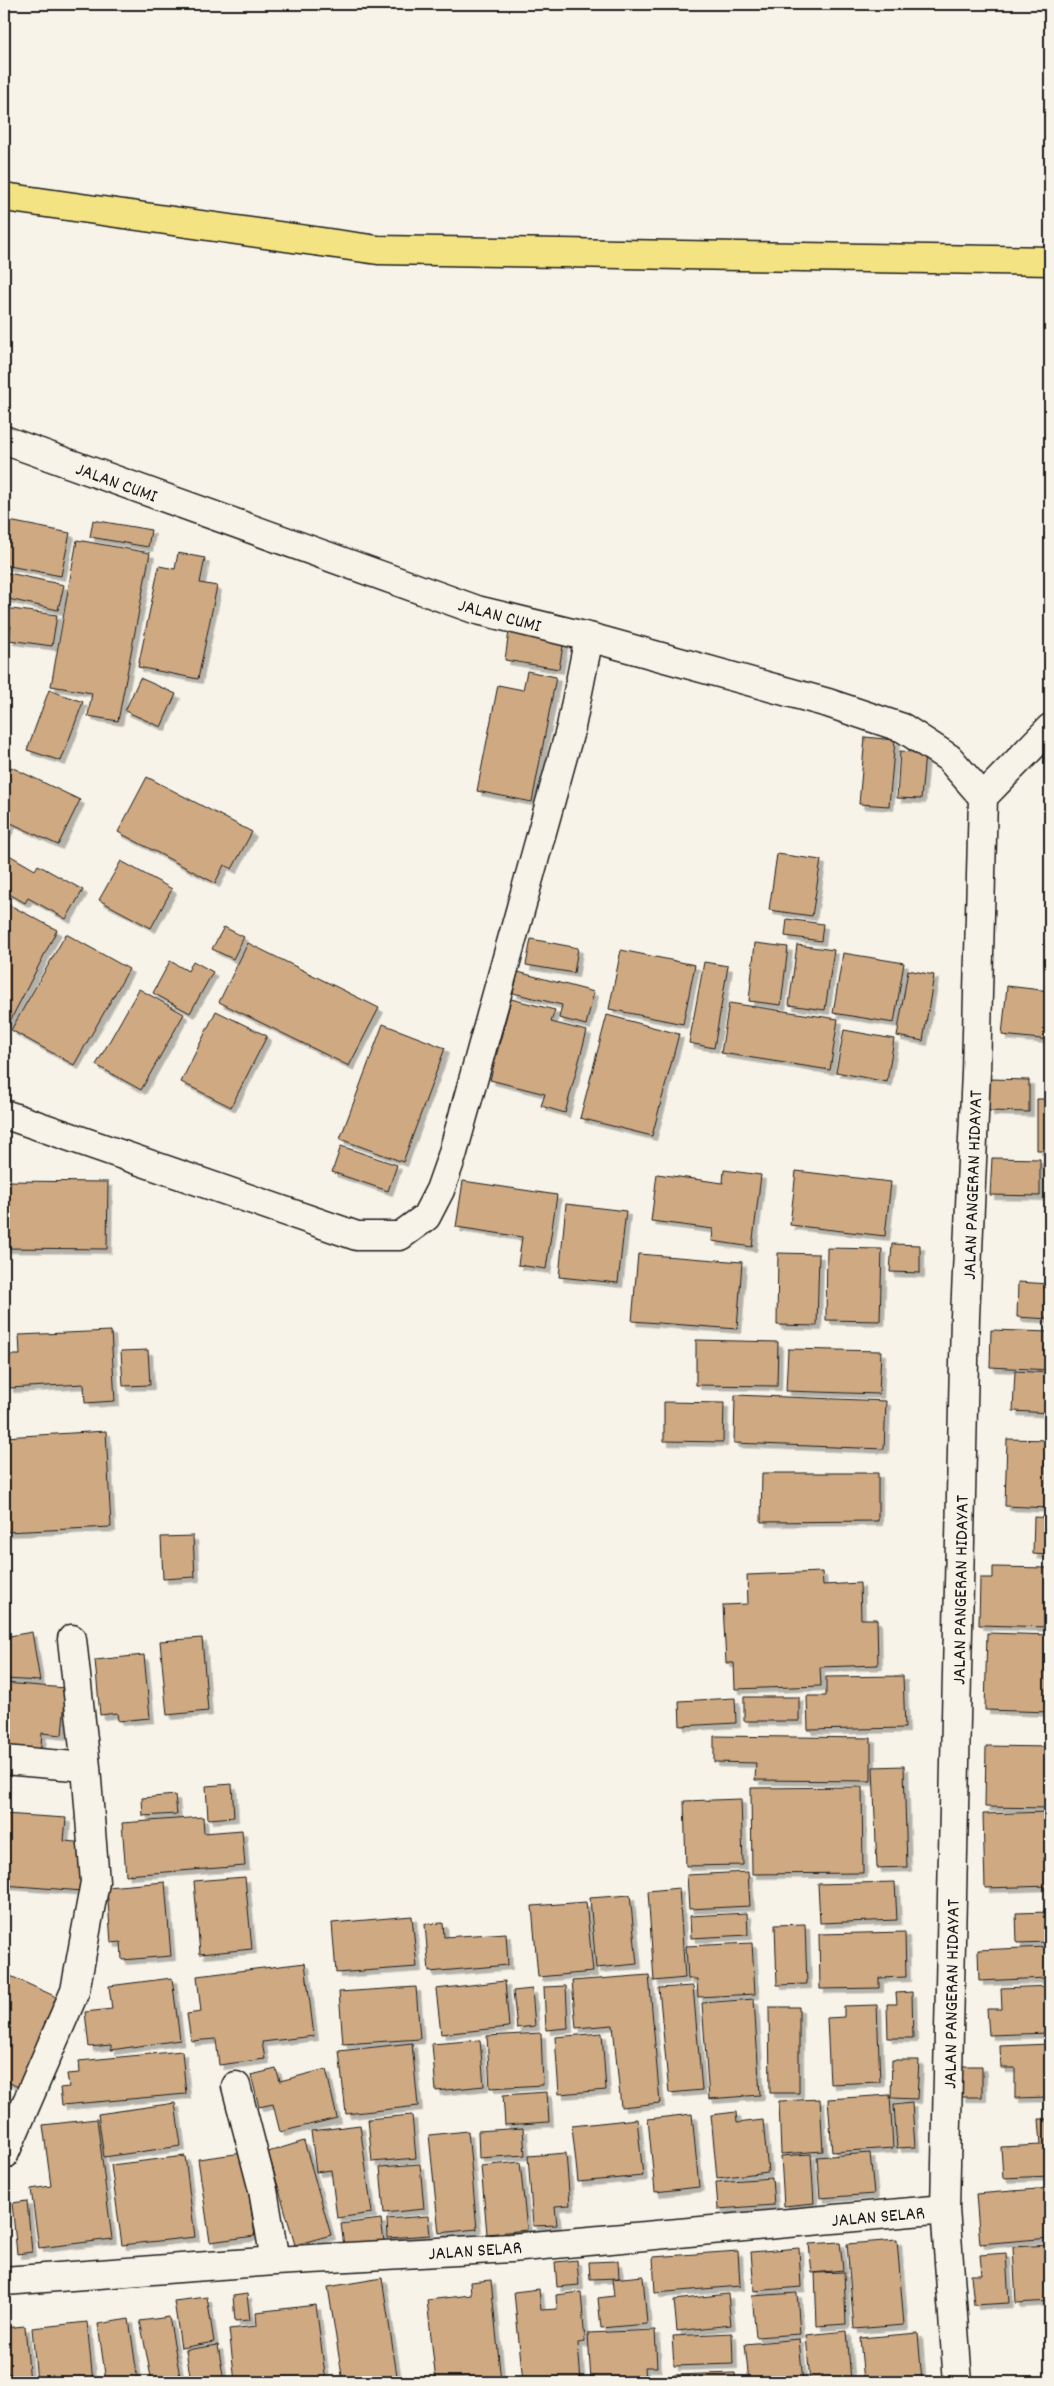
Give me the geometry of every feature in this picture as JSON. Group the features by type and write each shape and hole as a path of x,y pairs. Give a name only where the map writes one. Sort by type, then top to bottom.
{"main road":[{"path":"4,197 378,250 1050,261"}],"street":[{"name":"JALAN CUMI","path":"4,440 477,610 589,637 828,703 904,728 949,758 983,796"},
{"path":"4,1114 357,1236 400,1236 426,1217 440,1190 452,1156 571,726 589,637"},
{"path":"983,796 1050,728"},
{"name":"JALAN PANGERAN HIDAYAT","path":"958,2382 945,2209 965,1318 976,1072 983,796"},
{"path":"4,2155 75,1991 95,1882 86,1767 72,1639"},
{"path":"4,1760 86,1767"},
{"path":"236,2086 263,2190 274,2261"},
{"name":"JALAN SELAR","path":"4,2281 274,2261 511,2248 945,2209"}],"building":[{"path":"4,520 70,533 61,576 4,565"},
{"path":"93,520 151,530 148,547 90,537"},
{"path":"77,540 150,553 118,721 88,716 92,693 51,686"},
{"path":"178,553 205,558 200,583 217,586 198,679 138,667 159,566 175,569"},
{"path":"4,572 64,585 58,610 4,598"},
{"path":"4,608 57,615 52,646 9,640 11,626 4,625"},
{"path":"510,624 565,634 559,669 505,660"},
{"path":"527,671 556,677 532,802 477,791 498,685 523,690"},
{"path":"140,678 176,694 161,727 125,711"},
{"path":"49,690 83,702 61,761 27,750"},
{"path":"865,737 895,740 889,806 859,804"},
{"path":"900,751 925,753 921,799 897,798"},
{"path":"11,767 80,800 58,845 11,823 4,837 4,782"},
{"path":"147,777 252,832 232,869 224,865 215,883 118,832"},
{"path":"4,852 35,870 38,865 83,890 66,919 28,898 25,903 4,891"},
{"path":"777,854 821,860 812,916 769,910"},
{"path":"121,861 172,889 151,928 99,900"},
{"path":"4,902 57,930 8,1025 4,1022"},
{"path":"787,919 823,924 821,941 785,936"},
{"path":"224,927 244,937 233,959 212,949"},
{"path":"66,934 129,969 74,1065 11,1030"},
{"path":"531,939 578,948 574,973 526,965"},
{"path":"248,943 379,1008 349,1066 219,1002"},
{"path":"755,943 788,947 781,1005 749,1001"},
{"path":"797,945 834,950 825,1010 789,1005"},
{"path":"621,950 695,965 683,1024 609,1009"},
{"path":"843,953 904,963 894,1023 833,1013"},
{"path":"170,961 188,971 193,961 213,972 190,1013 153,993"},
{"path":"704,962 728,966 714,1048 689,1043"},
{"path":"908,970 934,975 923,1041 897,1036"},
{"path":"518,972 594,992 586,1025 559,1018 562,1005 513,993"},
{"path":"1007,986 1050,991 1050,1040 1002,1035"},
{"path":"139,989 184,1014 141,1090 96,1065"},
{"path":"511,999 555,1010 551,1022 587,1031 565,1113 541,1106 545,1094 490,1080"},
{"path":"729,1003 838,1019 830,1070 721,1053"},
{"path":"216,1011 267,1036 231,1107 181,1082"},
{"path":"607,1015 679,1034 652,1136 580,1118"},
{"path":"383,1024 445,1048 403,1162 340,1139"},
{"path":"844,1030 894,1039 887,1082 836,1072"},
{"path":"989,1079 1029,1080 1029,1112 989,1111"},
{"path":"1037,1099 1050,1099 1050,1150 1037,1150"},
{"path":"341,1146 397,1165 388,1191 332,1172"},
{"path":"992,1158 1040,1159 1040,1196 990,1195"},
{"path":"1050,1162 1050,1202 1048,1202"},
{"path":"724,1170 761,1175 752,1247 712,1241 713,1229 651,1221 657,1174 723,1183"},
{"path":"796,1171 891,1182 885,1236 790,1225"},
{"path":"4,1181 108,1182 107,1249 4,1248"},
{"path":"463,1181 557,1195 546,1269 518,1265 522,1237 456,1227"},
{"path":"566,1204 626,1211 618,1283 559,1277"},
{"path":"892,1244 920,1245 920,1273 890,1272"},
{"path":"827,1248 882,1249 880,1321 826,1320"},
{"path":"778,1253 819,1254 817,1326 777,1325"},
{"path":"638,1254 742,1262 737,1329 632,1321"},
{"path":"1018,1282 1050,1284 1050,1319 1017,1317"},
{"path":"991,1330 1050,1332 1050,1370 990,1367"},
{"path":"111,1331 115,1401 85,1403 84,1384 9,1388 8,1355 20,1355 19,1335"},
{"path":"696,1340 778,1342 777,1386 696,1385"},
{"path":"788,1349 881,1351 879,1394 786,1391"},
{"path":"148,1350 150,1385 123,1386 121,1351"},
{"path":"1015,1371 1050,1373 1050,1413 1013,1411"},
{"path":"735,1395 886,1401 884,1449 734,1443"},
{"path":"664,1402 724,1403 723,1442 664,1441"},
{"path":"106,1431 111,1527 7,1532 4,1437"},
{"path":"1007,1439 1050,1440 1050,1508 1005,1506"},
{"path":"762,1473 878,1473 878,1521 761,1522"},
{"path":"1034,1517 1050,1518 1050,1555 1033,1554"},
{"path":"193,1536 195,1577 163,1579 161,1537"},
{"path":"993,1567 1050,1568 1050,1627 979,1625 980,1578 993,1578"},
{"path":"822,1572 823,1585 860,1583 861,1619 877,1619 878,1665 820,1667 821,1686 735,1689 734,1663 726,1663 723,1605 748,1604 747,1575"},
{"path":"32,1632 40,1681 4,1679 4,1637"},
{"path":"987,1633 1050,1635 1050,1712 985,1710"},
{"path":"202,1638 208,1711 167,1715 160,1641"},
{"path":"144,1655 150,1718 118,1721 117,1713 100,1715 95,1660"},
{"path":"903,1676 905,1728 808,1730 807,1696 826,1696 826,1677"},
{"path":"4,1683 66,1688 62,1735 42,1733 40,1758 4,1755"},
{"path":"744,1697 799,1697 799,1721 744,1721"},
{"path":"735,1698 736,1723 680,1726 679,1701"},
{"path":"714,1736 871,1738 871,1781 755,1780 756,1763 714,1762"},
{"path":"986,1746 1050,1747 1050,1808 985,1807"},
{"path":"904,1766 907,1867 877,1868 873,1767"},
{"path":"232,1784 234,1817 208,1819 206,1786"},
{"path":"862,1787 863,1873 752,1874 751,1788"},
{"path":"175,1795 177,1814 143,1816 142,1798"},
{"path":"741,1799 743,1865 686,1866 684,1801"},
{"path":"1050,1812 1050,1886 985,1888 983,1814"},
{"path":"4,1814 66,1818 64,1841 87,1843 83,1891 4,1885"},
{"path":"203,1817 204,1833 242,1830 245,1866 126,1875 122,1823"},
{"path":"748,1872 750,1906 689,1909 687,1875"},
{"path":"245,1877 252,1949 200,1954 194,1881"},
{"path":"165,1882 171,1956 122,1960 121,1942 111,1943 107,1887"},
{"path":"895,1882 897,1920 820,1923 818,1884"},
{"path":"679,1888 685,1978 654,1981 648,1891"},
{"path":"630,1895 637,1964 596,1968 590,1898"},
{"path":"586,1902 593,1972 538,1977 532,1906"},
{"path":"1050,1912 1050,1942 1017,1943 1016,1913"},
{"path":"747,1913 748,1935 691,1938 690,1916"},
{"path":"412,1916 417,1967 336,1973 332,1923"},
{"path":"443,1923 444,1937 506,1933 508,1965 429,1972 425,1924"},
{"path":"805,1924 807,1984 777,1985 775,1925"},
{"path":"905,1932 906,1977 879,1978 879,1988 820,1989 819,1934"},
{"path":"752,1943 755,1994 698,1997 697,1979 688,1979 686,1946"},
{"path":"1046,1947 1047,1978 979,1981 978,1950"},
{"path":"305,1963 314,2036 262,2042 265,2059 219,2065 216,2039 191,2041 187,2014 201,2012 197,1976"},
{"path":"4,1973 63,2000 22,2089 4,2080"},
{"path":"649,1975 660,2103 621,2107 613,2025 576,2028 572,1981"},
{"path":"172,1978 180,2040 111,2050 111,2045 89,2047 85,2012 112,2009 109,1986"},
{"path":"505,1981 509,2027 441,2034 436,1989"},
{"path":"566,1986 568,2028 546,2030 544,1987"},
{"path":"693,1986 702,2090 669,2093 659,1988"},
{"path":"1050,1986 1050,2033 989,2035 987,2009 1002,2009 1001,1988"},
{"path":"416,1987 420,2039 343,2044 339,1992"},
{"path":"532,1989 535,2026 517,2028 513,1991"},
{"path":"912,1992 913,2038 888,2038 887,2004 897,2004 896,1993"},
{"path":"754,1999 760,2095 709,2099 702,2003"},
{"path":"877,2005 880,2082 830,2084 827,2018 844,2017 844,2006"},
{"path":"769,2007 799,2007 799,2093 770,2093"},
{"path":"541,2033 543,2085 490,2088 487,2036"},
{"path":"602,2033 606,2090 559,2094 555,2037"},
{"path":"480,2040 484,2086 436,2091 432,2044"},
{"path":"412,2043 418,2106 346,2114 339,2051"},
{"path":"1050,2044 1050,2097 1015,2098 1015,2068 1001,2068 1000,2046"},
{"path":"182,2051 186,2094 62,2105 60,2088 69,2087 67,2074 80,2073 79,2061"},
{"path":"892,2060 919,2060 917,2099 891,2098"},
{"path":"961,2066 982,2066 982,2097 961,2097"},
{"path":"276,2069 280,2081 326,2069 337,2118 280,2132 273,2104 259,2107 251,2075"},
{"path":"547,2092 549,2122 505,2125 503,2095"},
{"path":"890,2095 893,2148 832,2152 828,2099"},
{"path":"820,2099 823,2151 781,2154 779,2101"},
{"path":"175,2103 181,2146 104,2157 98,2114"},
{"path":"912,2103 915,2147 897,2148 894,2105"},
{"path":"736,2112 737,2123 763,2120 768,2172 717,2178 711,2115"},
{"path":"692,2114 699,2187 655,2192 648,2119"},
{"path":"412,2115 416,2158 372,2162 368,2119"},
{"path":"97,2119 112,2239 39,2248 31,2189 51,2186 43,2125"},
{"path":"637,2119 643,2176 578,2182 572,2126"},
{"path":"1039,2119 1050,2119 1050,2176 1003,2178 1001,2147 1041,2145"},
{"path":"360,2125 372,2213 337,2218 331,2170 316,2172 311,2131"},
{"path":"523,2128 525,2155 479,2158 478,2131"},
{"path":"468,2131 477,2229 439,2233 429,2135"},
{"path":"304,2141 331,2235 295,2245 268,2152"},
{"path":"243,2153 255,2236 210,2242 198,2159"},
{"path":"566,2153 570,2205 555,2206 557,2225 533,2226 528,2156"},
{"path":"870,2153 874,2194 820,2198 817,2157"},
{"path":"811,2154 814,2203 784,2206 781,2156"},
{"path":"185,2156 195,2237 122,2245 111,2165"},
{"path":"520,2162 527,2230 487,2234 481,2166"},
{"path":"420,2164 424,2209 384,2213 380,2167"},
{"path":"772,2178 774,2205 718,2209 716,2182"},
{"path":"1050,2188 1050,2238 980,2244 976,2194"},
{"path":"27,2201 32,2252 17,2254 12,2203"},
{"path":"428,2216 430,2235 388,2238 387,2219"},
{"path":"381,2219 384,2241 344,2246 341,2224"},
{"path":"897,2240 904,2325 854,2329 847,2244"},
{"path":"840,2242 843,2270 812,2273 809,2244"},
{"path":"1050,2245 1050,2301 1016,2303 1013,2247"},
{"path":"799,2248 801,2287 754,2291 751,2252"},
{"path":"738,2251 740,2286 655,2293 653,2257"},
{"path":"1006,2253 1009,2303 974,2305 971,2275 982,2275 980,2255"},
{"path":"577,2260 579,2285 557,2287 555,2262"},
{"path":"618,2261 619,2278 590,2279 589,2262"},
{"path":"844,2272 846,2324 817,2326 815,2273"},
{"path":"643,2276 647,2324 601,2328 598,2298 614,2296 612,2279"},
{"path":"382,2278 398,2382 343,2382 328,2287"},
{"path":"491,2280 501,2382 436,2382 427,2300 471,2295 470,2282"},
{"path":"539,2289 541,2310 557,2309 556,2295 581,2292 585,2342 578,2343 581,2382 523,2382 514,2292"},
{"path":"797,2293 800,2334 756,2337 752,2296"},
{"path":"247,2294 250,2320 235,2321 233,2296"},
{"path":"728,2294 731,2325 677,2331 674,2300"},
{"path":"207,2297 214,2342 181,2348 174,2301"},
{"path":"316,2305 326,2382 235,2382 229,2329 257,2326 256,2312"},
{"path":"169,2317 181,2382 152,2382 140,2321"},
{"path":"129,2319 138,2382 106,2382 98,2324"},
{"path":"87,2322 93,2382 37,2382 32,2328"},
{"path":"25,2326 30,2382 12,2382 11,2374 4,2374 4,2328"},
{"path":"655,2330 657,2367 645,2367 646,2382 591,2382 588,2333"},
{"path":"847,2331 851,2382 810,2382 806,2335"},
{"path":"732,2333 733,2364 674,2366 672,2336"},
{"path":"918,2333 922,2382 864,2382 860,2338"},
{"path":"799,2339 803,2382 749,2382 745,2344"},
{"path":"218,2345 224,2382 191,2382 186,2350"},
{"path":"735,2373 736,2382 674,2382 674,2375"}]}
